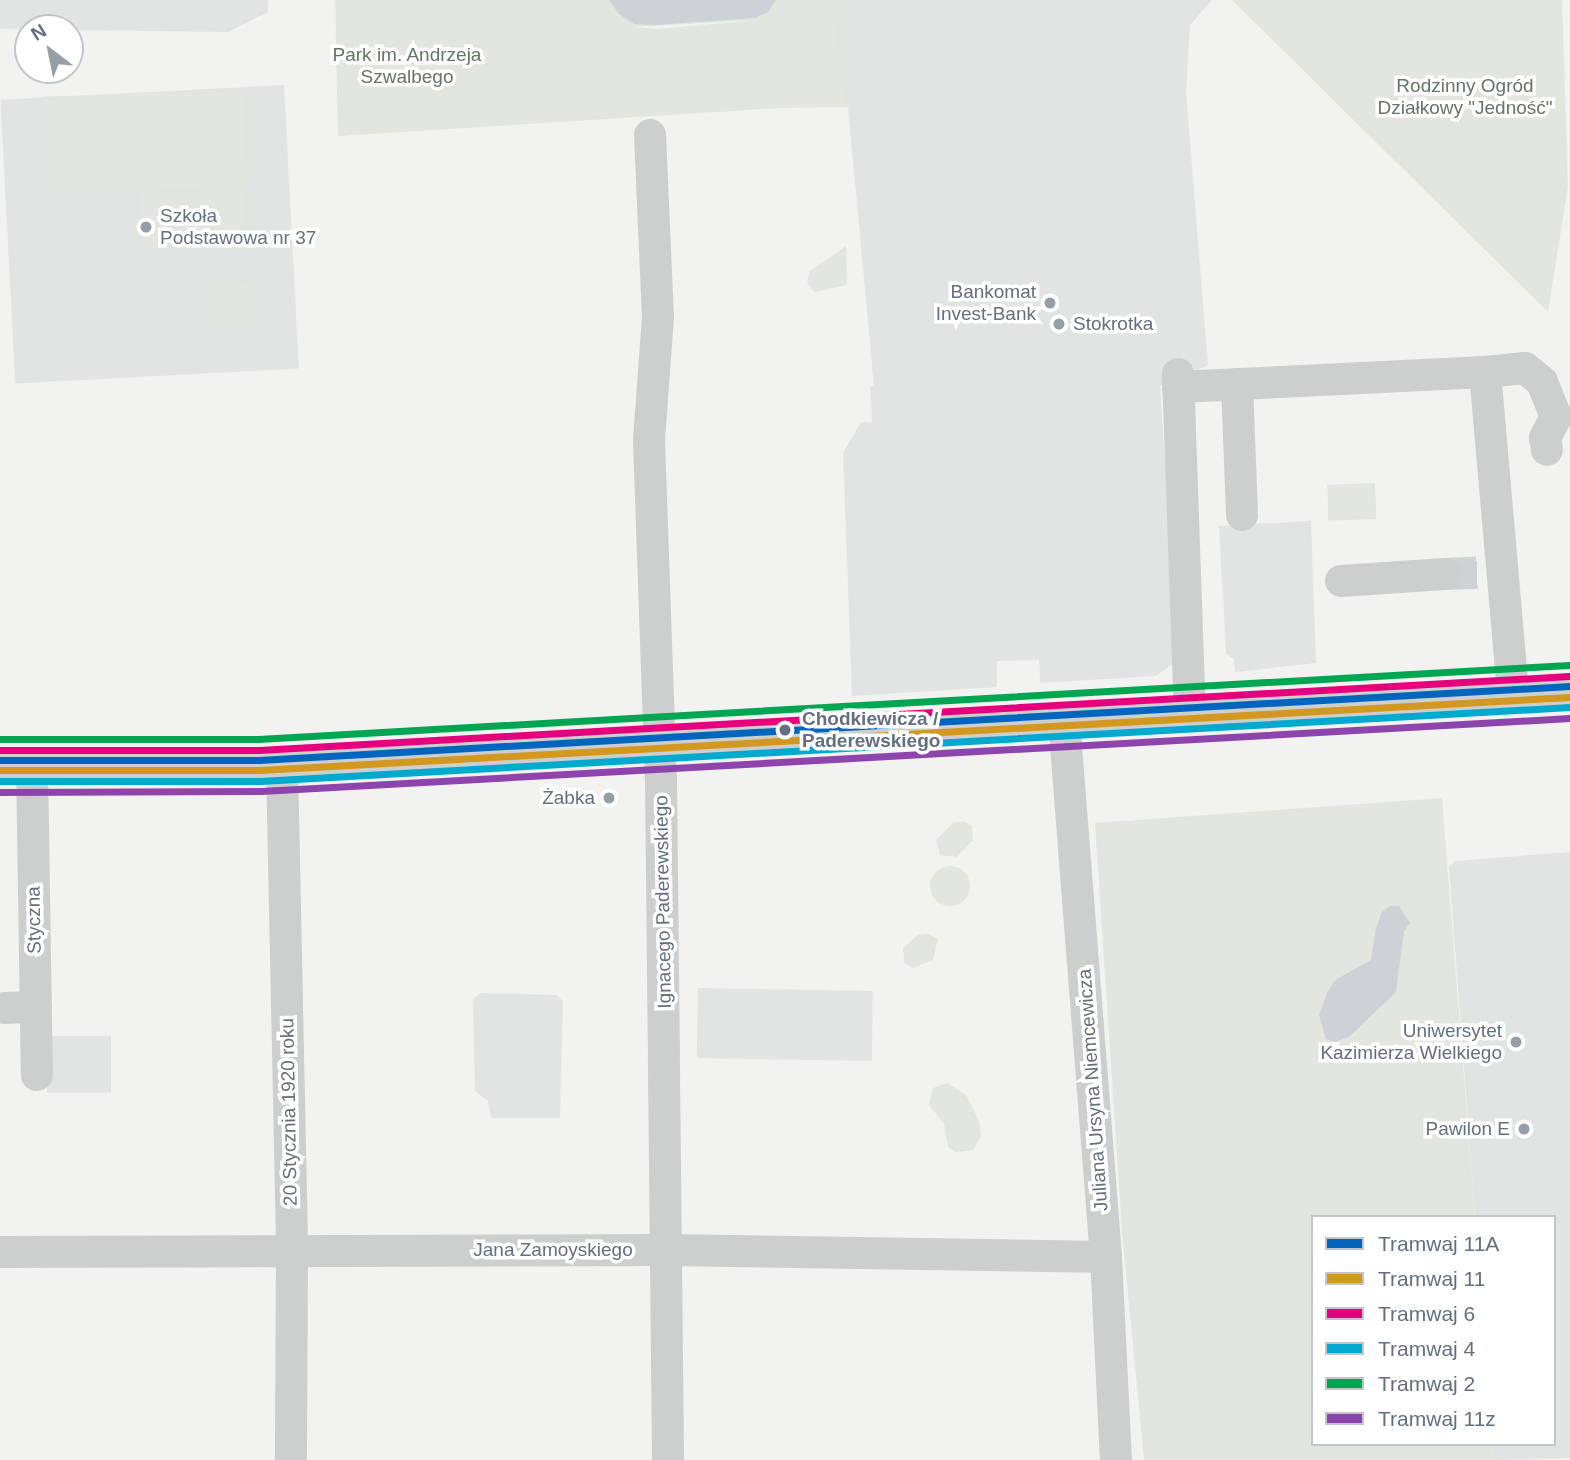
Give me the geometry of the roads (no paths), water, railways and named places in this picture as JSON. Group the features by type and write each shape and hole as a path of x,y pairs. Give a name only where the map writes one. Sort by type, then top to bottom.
{"street":[{"name":"Ignacego Paderewskiego","path":"650,135 658,317 649,441 660,743 668,1250 668,1460"},
{"path":"1190,713 1178,380 1237,384 1525,368 1555,400 1536,455"},
{"path":"1485,372 1499,571 1513,694"},
{"path":"1237,384 1242,515"},
{"path":"1341,581 1445,574"},
{"path":"0,765 282,765 1570,691"},
{"name":"Juliana Ursyna Niemcewicza","path":"1065,720 1106,1256 1116,1460"},
{"name":"Styczna","path":"32,765 37,1075"},
{"name":"20 Stycznia 1920 roku","path":"282,765 292,1250 291,1460"},
{"path":"4,1008 36,1007"},
{"name":"Jana Zamoyskiego","path":"0,1252 668,1250 1106,1256"}],"tunnel":[{"path":"1445,574 1495,572"}],"tram line":[{"name":"2","path":"0,739 258,739 1569,665"},
{"name":"6","path":"0,750 259,750 1569,676"},
{"name":"11A","path":"0,760 259,760 1570,686"},
{"name":"11","path":"0,770 260,770 1570,697"},
{"name":"4","path":"0,781 260,781 1570,707"},
{"name":"11z","path":"0,792 261,791 1570,718"}],"place":[{"name":"Szkoła Podstawowa nr 37","path":"146,227"},
{"name":"Bankomat Invest-Bank","path":"1050,303"},
{"name":"Stokrotka","path":"1059,324"},
{"name":"Chodkiewicza / Paderewskiego","path":"785,730"},
{"name":"Żabka","path":"609,798"},
{"name":"Uniwersytet Kazimierza Wielkiego","path":"1516,1042"},
{"name":"Pawilon E","path":"1524,1129"}],"park label":[{"name":"Park im. Andrzeja Szwalbego","path":"407,66"},
{"name":"Rodzinny Ogród Działkowy \"Jedność\"","path":"1465,97"}]}
